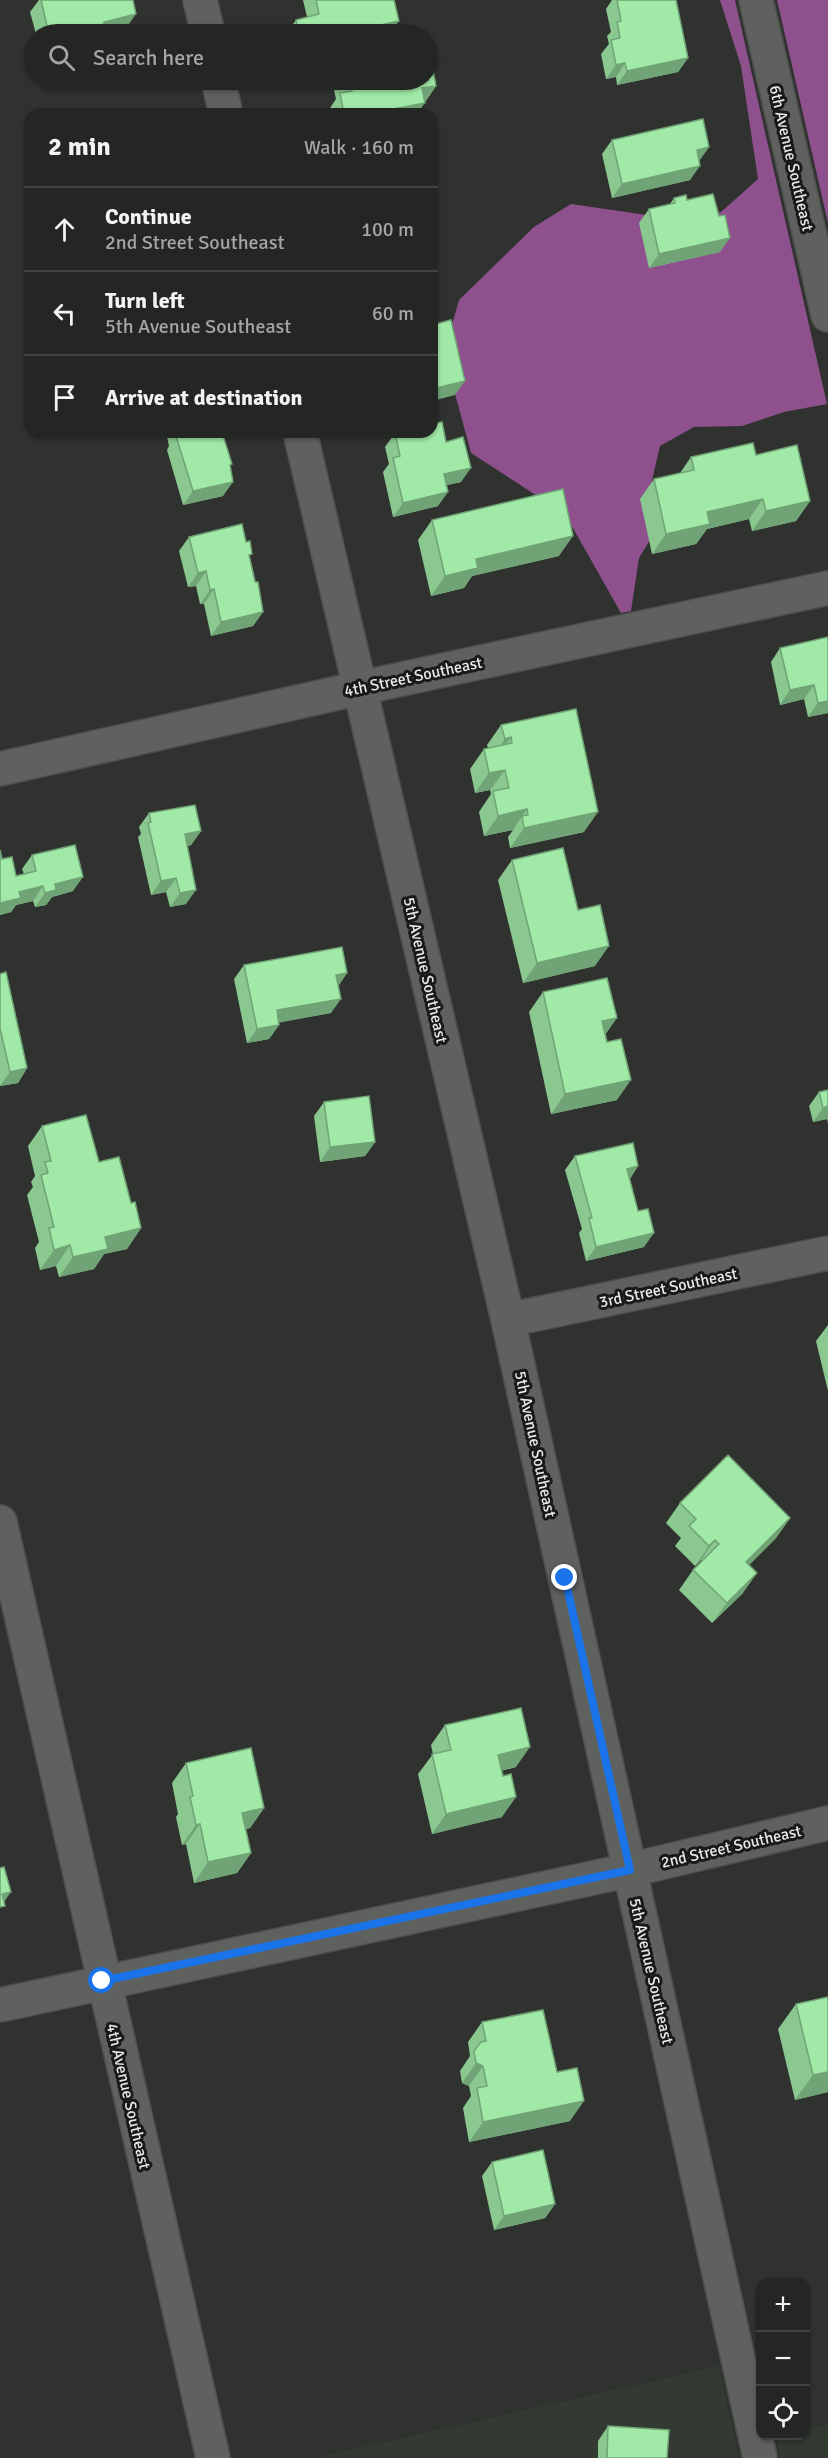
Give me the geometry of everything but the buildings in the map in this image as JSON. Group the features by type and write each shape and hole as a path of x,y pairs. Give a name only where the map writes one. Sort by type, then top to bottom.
{"street":[{"path":"200,0 206,24"},
{"name":"6th Avenue Southeast","path":"756,0 828,315"},
{"path":"220,90 225,108"},
{"name":"5th Avenue Southeast","path":"301,438 508,1320 760,2458"},
{"name":"4th Street Southeast","path":"0,770 360,687 828,588"},
{"name":"3rd Street Southeast","path":"508,1320 828,1253"},
{"name":"4th Avenue Southeast","path":"0,1522 102,1981 213,2458"},
{"name":"2nd Street Southeast","path":"0,2005 102,1981 630,1870 828,1823"}],"shaded area":[{"path":"720,0 735,0 827,404 784,412 742,426 694,427 660,446 650,489 659,525 639,558 631,611 621,613 565,514 471,453 444,353 459,300 534,227 571,204 667,218 721,212 758,179 741,66"},
{"path":"777,0 828,0 828,223"},
{"path":"719,2366 739,2458 315,2458"},
{"path":"828,2424 828,2458 781,2458 777,2440 810,2440 810,2429"}],"route":[{"path":"102,1981 630,1870 565,1578"}]}
